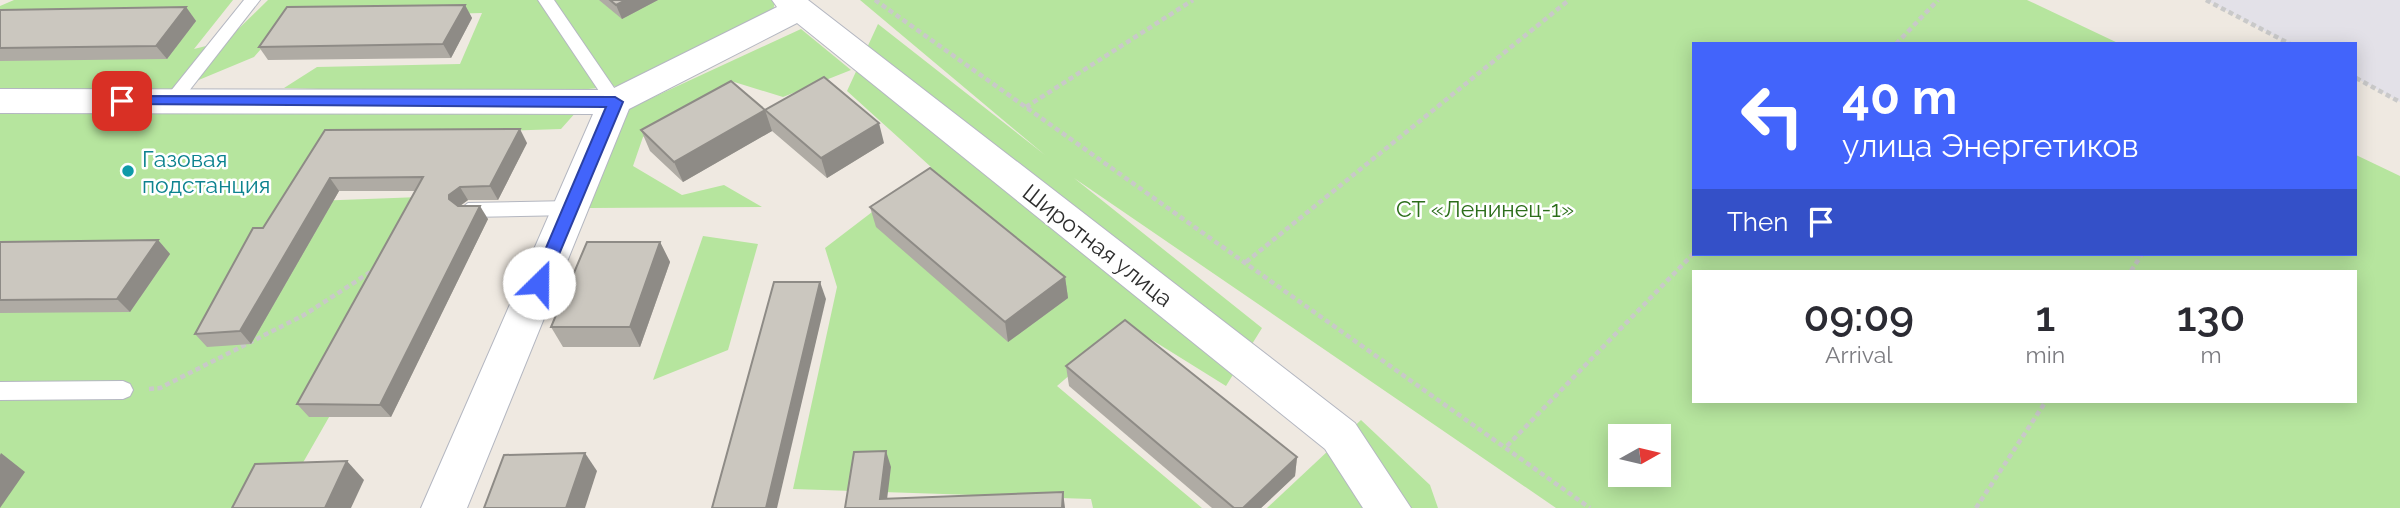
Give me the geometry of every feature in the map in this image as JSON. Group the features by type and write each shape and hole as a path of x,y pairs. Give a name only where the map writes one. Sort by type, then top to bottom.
{"street":[{"path":"0,101 615,102 794,5"},
{"name":"Широтная улица","path":"794,5 1340,436 1388,508"},
{"path":"444,508 615,102"}],"lane":[{"path":"172,101 252,0"},
{"path":"546,0 615,102"},
{"path":"468,210 571,208"},
{"path":"0,391 123,390"}],"path":[{"path":"875,0 1507,446 1590,508"},
{"path":"1026,107 1193,0"},
{"path":"1246,262 1569,0"},
{"path":"1898,42 1938,0"},
{"path":"2206,0 2281,42"},
{"path":"2357,79 2400,102"},
{"path":"1507,446 1692,255"},
{"path":"123,390 160,388 303,315 374,270"},
{"path":"1976,508 2045,403"}],"shaded area":[{"path":"2206,0 2400,0 2400,102 2357,79 2357,42 2286,42"}],"green space":[{"path":"14,0 233,0 194,49 226,41 268,0 775,0 773,12 627,85 530,95 284,88 317,67 460,64 482,13 288,18 254,57 165,94 0,93 0,6"},
{"name":"СТ «Ленинец-1»","path":"860,0 2027,0 2116,42 1692,42 1692,256 2357,256 2357,155 2400,176 2400,508 1556,508 1074,178 1262,328 1226,386 1128,325 1057,386 1202,508 1093,508 1091,499 793,489 837,287 825,248 931,167 847,91 878,24 1045,155"},
{"path":"801,29 851,70 783,97 731,81 643,137 633,166 682,195 724,185 762,207 588,208 630,108"},
{"path":"577,111 561,129 335,136 287,202 447,196 443,218 277,508 0,508 0,113"},
{"path":"703,236 758,244 728,350 653,380"},
{"path":"1361,420 1430,485 1438,508 1267,508"}],"building":[{"path":"610,0 626,0 616,5"},
{"path":"465,5 443,44 259,47 287,7"},
{"path":"186,7 156,46 0,48 0,10"},
{"path":"824,77 879,123 821,158 765,110"},
{"path":"731,81 765,110 674,162 641,130"},
{"path":"520,129 490,186 460,187 449,195 449,199 458,206 480,206 380,405 297,404 423,177 330,178 240,331 195,334 253,228 263,228 325,130"},
{"path":"930,168 1065,277 1005,322 870,207"},
{"path":"158,240 117,299 0,300 0,242"},
{"path":"587,242 660,242 630,327 551,327"},
{"path":"774,282 820,282 766,508 712,508"},
{"path":"1125,320 1297,457 1243,508 1234,508 1066,366"},
{"path":"886,451 880,499 1063,492 1062,508 845,508 854,452"},
{"path":"585,453 566,508 484,508 504,455"},
{"path":"347,461 325,508 232,508 255,464"}],"place":[{"name":"Газовая подстанция","path":"128,171"}],"route":[{"path":"122,101 615,102 539,283"}]}
